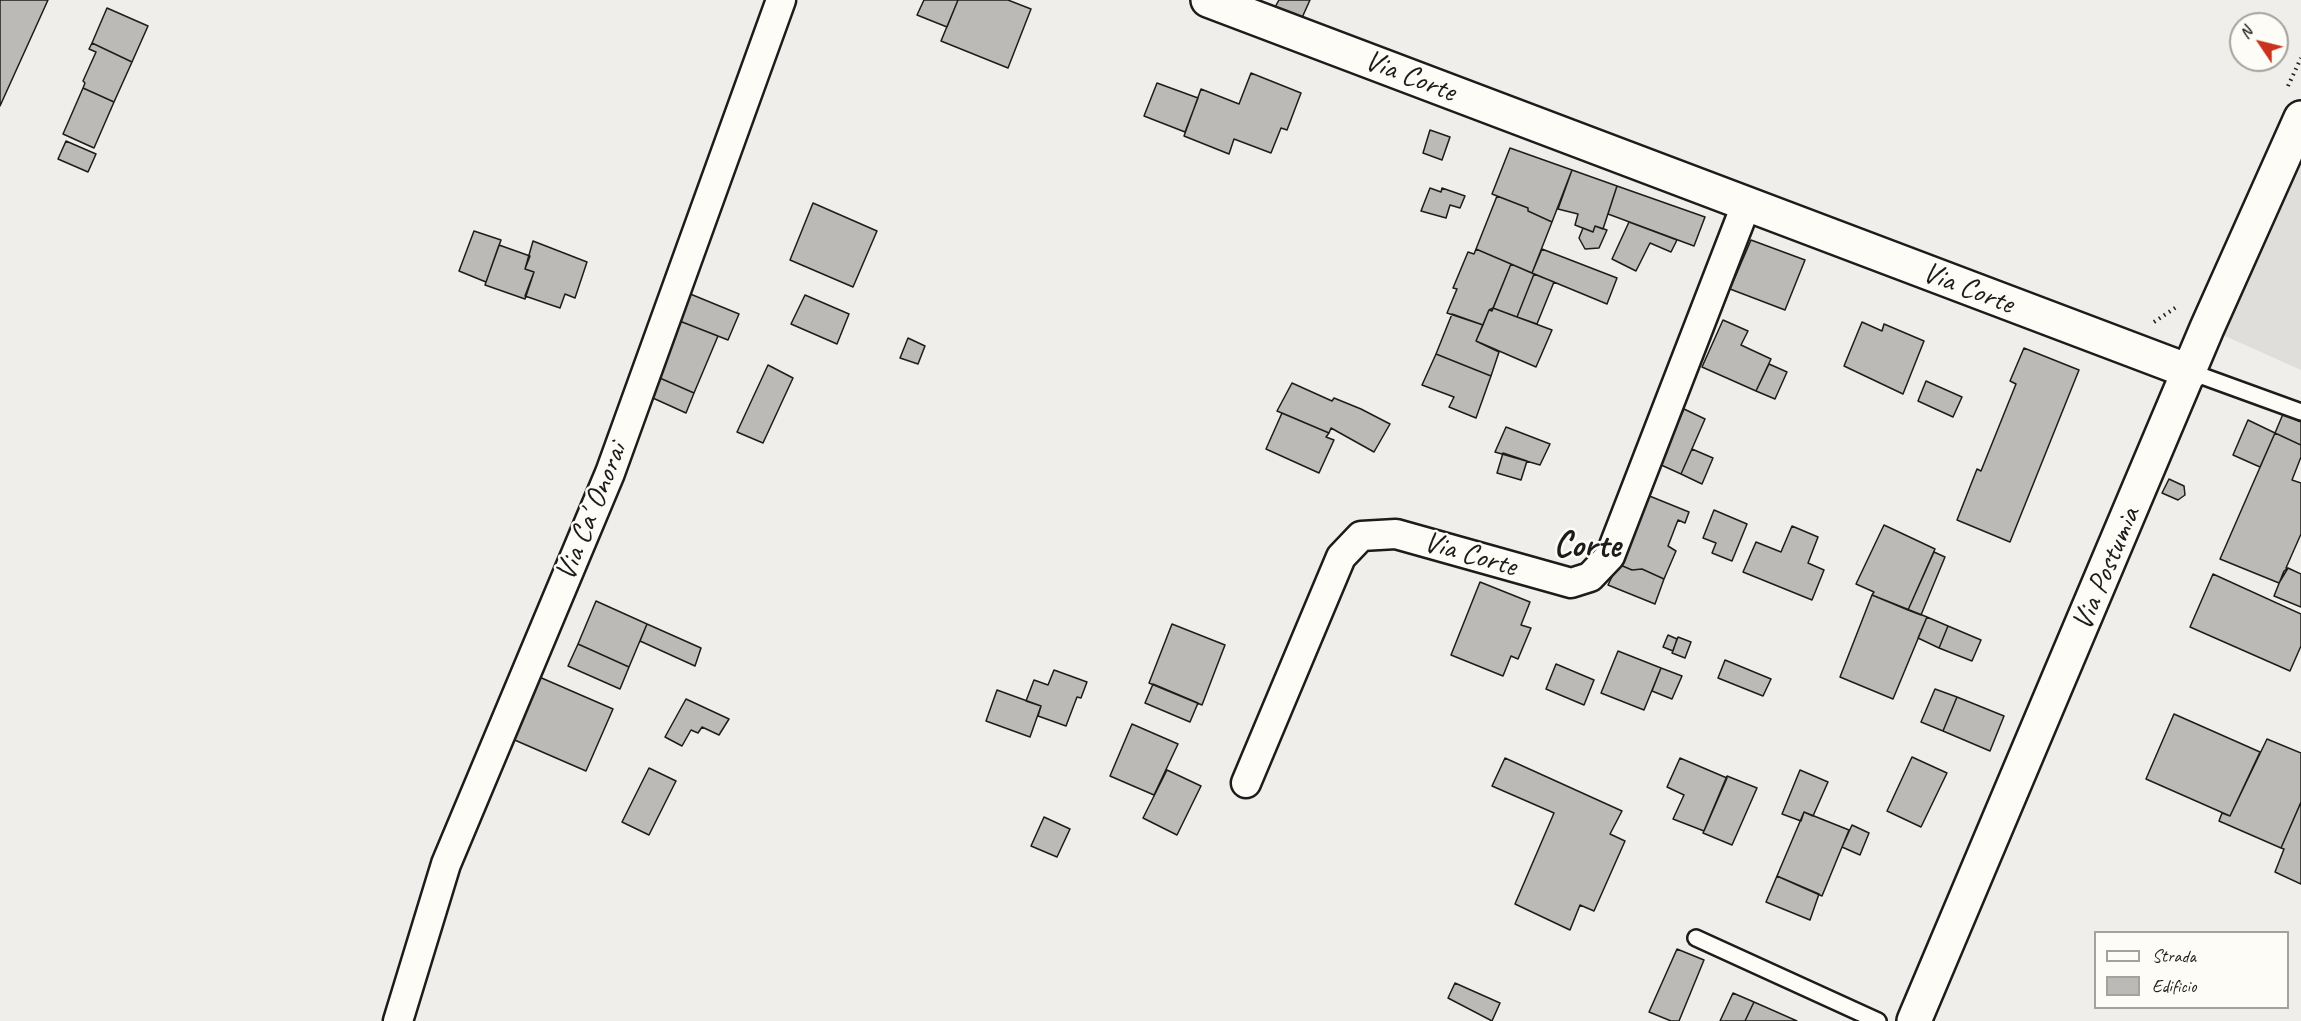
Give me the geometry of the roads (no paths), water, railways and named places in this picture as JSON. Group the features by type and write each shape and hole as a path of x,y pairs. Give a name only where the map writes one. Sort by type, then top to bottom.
{"main road":[{"name":"Via Corte","path":"1208,0 2191,372"},
{"name":"Via Postumia","path":"1914,1021 2191,372 2294,104"}],"street":[{"name":"Via Ca' Onorai","path":"398,1021 446,864 610,473 781,0"},
{"name":"Via Corte","path":"1246,783 1341,557 1361,536 1396,534 1571,583 1590,577 1610,556 1746,205"}],"lane":[{"path":"2191,372 2301,412"},
{"path":"1696,938 1878,1021"}],"district":[{"name":"Corte","path":"1587,547"}]}
